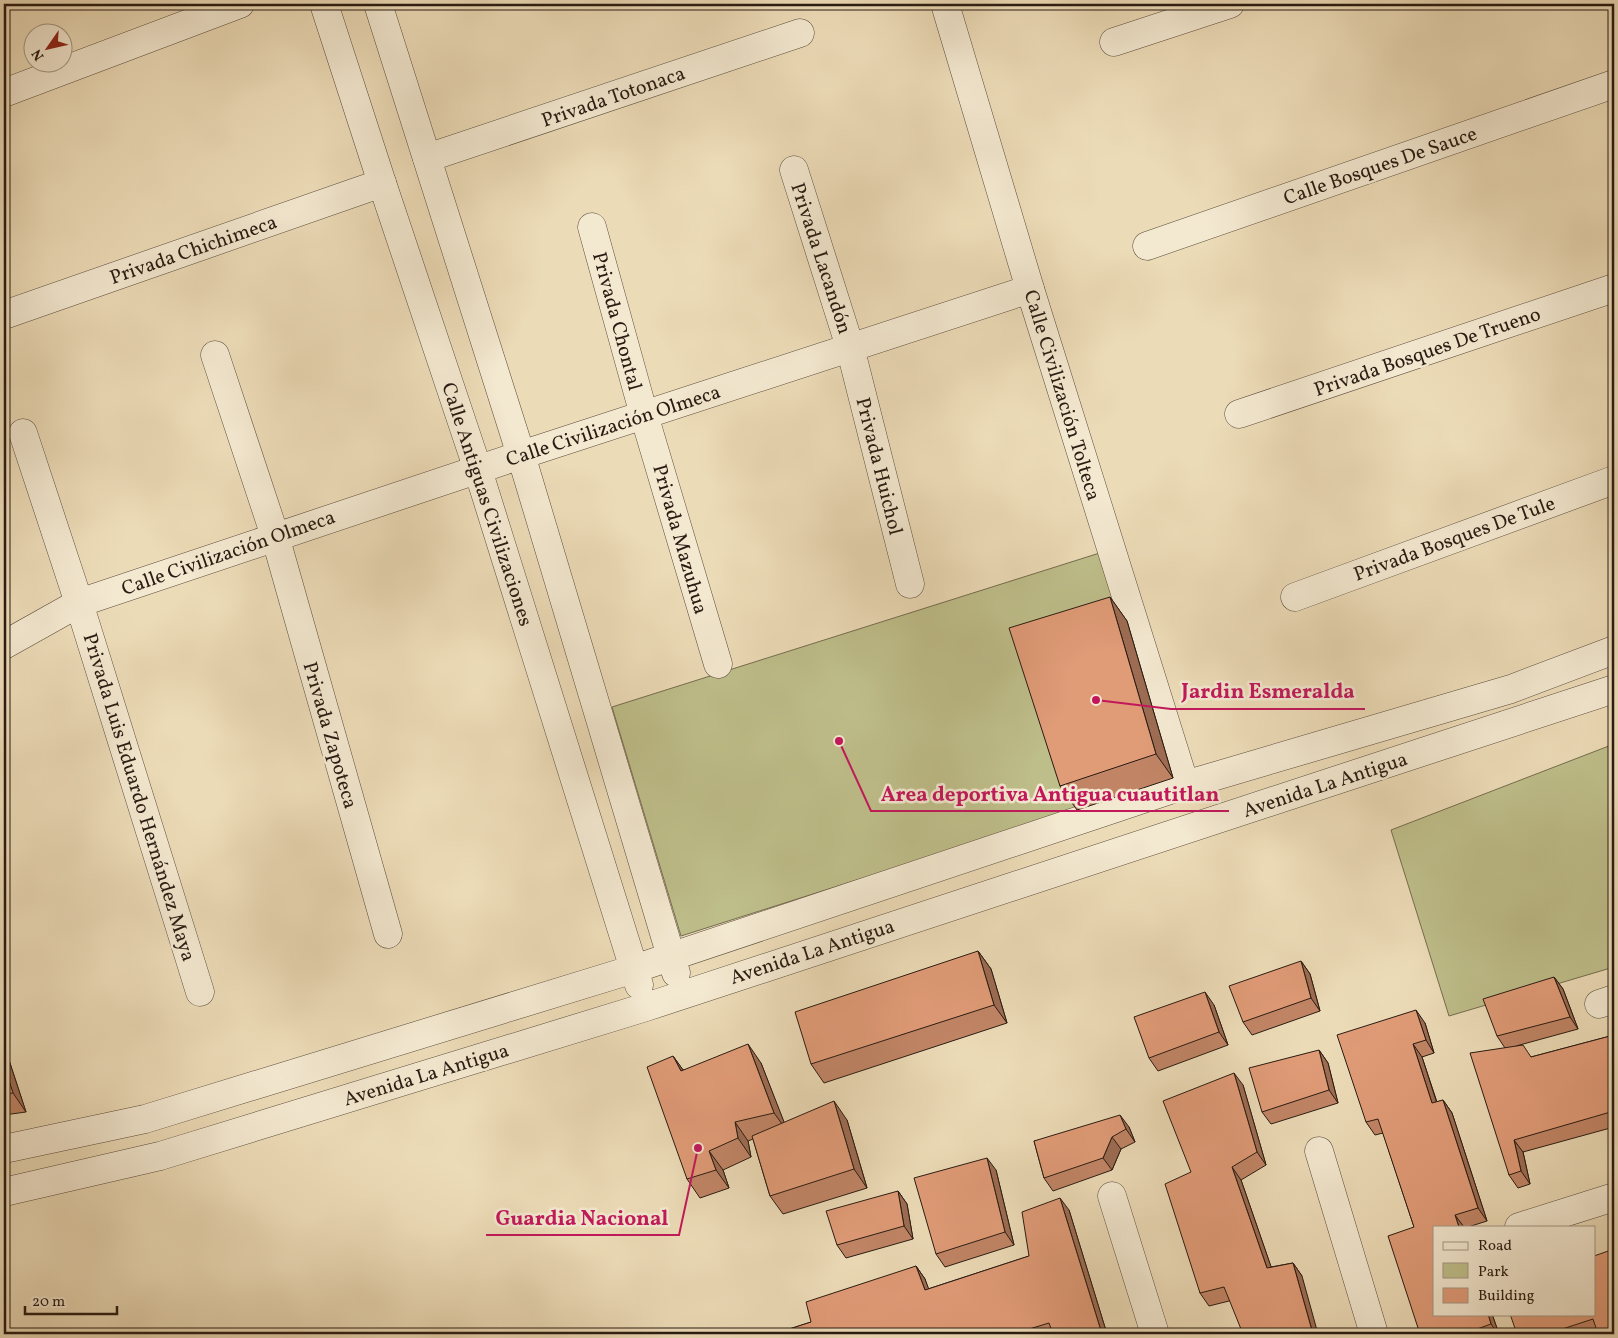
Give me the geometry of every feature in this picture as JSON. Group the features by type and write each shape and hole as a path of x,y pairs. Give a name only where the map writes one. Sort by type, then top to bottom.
{"street":[{"path":"4,92 240,4"},
{"name":"Calle Antiguas Civilizaciones","path":"324,4 478,470 646,1007"},
{"path":"378,4 521,455 672,956 681,994"},
{"name":"Calle Civilización Tolteca","path":"945,4 1030,289 1185,785"},
{"path":"1114,42 1230,4"},
{"name":"Privada Totonaca","path":"427,158 800,33"},
{"name":"Calle Bosques De Sauce","path":"1147,246 1614,84"},
{"name":"Privada Lacandón","path":"794,170 850,347"},
{"name":"Privada Chichimeca","path":"4,315 382,182"},
{"name":"Privada Chontal","path":"592,227 644,414"},
{"name":"Privada Bosques De Trueno","path":"1239,414 1614,288"},
{"name":"Calle Civilización Olmeca","path":"4,645 79,603 644,414 1030,289"},
{"name":"Privada Huichol","path":"850,347 910,584"},
{"name":"Privada Zapoteca","path":"215,355 275,536 388,934"},
{"name":"Privada Mazuhua","path":"644,414 718,664"},
{"name":"Privada Luis Eduardo Hernández Maya","path":"23,433 79,603 200,992"},
{"name":"Privada Bosques De Tule","path":"1294,596 1614,480"},
{"name":"Avenida La Antigua","path":"4,1149 145,1119 634,969 1185,785 1511,688 1614,650"},
{"name":"Avenida La Antigua","path":"4,1192 160,1156 646,1007 1614,689"},
{"path":"1319,1151 1374,1334"},
{"path":"1112,1196 1155,1334"},
{"path":"1522,1226 1614,1197"}],"green space":[{"path":"1106,551 1127,621 1077,810 681,936 612,707"},
{"path":"1614,744 1614,967 1449,1016 1391,830"}],"building":[{"path":"1110,597 1156,754 1060,786 1009,628"},
{"path":"978,951 994,1005 811,1064 795,1012"},
{"path":"1301,961 1311,998 1243,1022 1229,986"},
{"path":"1554,977 1570,1017 1497,1036 1483,999"},
{"path":"1205,992 1219,1032 1149,1058 1134,1017"},
{"path":"1416,1010 1426,1040 1413,1044 1432,1103 1443,1100 1478,1208 1455,1215 1459,1226 1433,1226 1433,1316 1489,1316 1491,1324 1469,1332 1470,1334 1420,1334 1388,1236 1414,1227 1378,1119 1366,1122 1337,1035"},
{"path":"1614,1035 1614,1111 1514,1140 1521,1171 1509,1175 1470,1053 1523,1045 1531,1057"},
{"path":"748,1044 774,1113 735,1122 738,1138 709,1151 716,1170 687,1179 647,1067 673,1056 681,1071"},
{"path":"1319,1050 1329,1090 1262,1112 1249,1068"},
{"path":"4,1066 13,1093 4,1094"},
{"path":"1234,1073 1257,1152 1232,1167 1267,1268 1293,1263 1313,1334 1243,1334 1224,1287 1200,1293 1165,1184 1191,1172 1163,1101"},
{"path":"834,1101 854,1169 770,1196 752,1136"},
{"path":"1120,1115 1126,1129 1112,1137 1103,1158 1044,1178 1034,1141"},
{"path":"987,1158 1005,1232 936,1254 914,1178"},
{"path":"898,1191 904,1226 837,1245 826,1211"},
{"path":"1060,1198 1102,1334 1053,1334 1049,1323 1013,1334 774,1334 811,1322 806,1302 916,1266 925,1290 1029,1256 1022,1212"},
{"path":"1614,1249 1614,1330 1598,1334 1593,1319 1547,1334 1517,1334 1511,1316 1596,1316 1596,1255"}],"place":[{"name":"Jardin Esmeralda","path":"1096,700"},
{"name":"Area deportiva Antigua cuautitlan","path":"839,741"},
{"name":"Guardia Nacional","path":"698,1148"}]}
